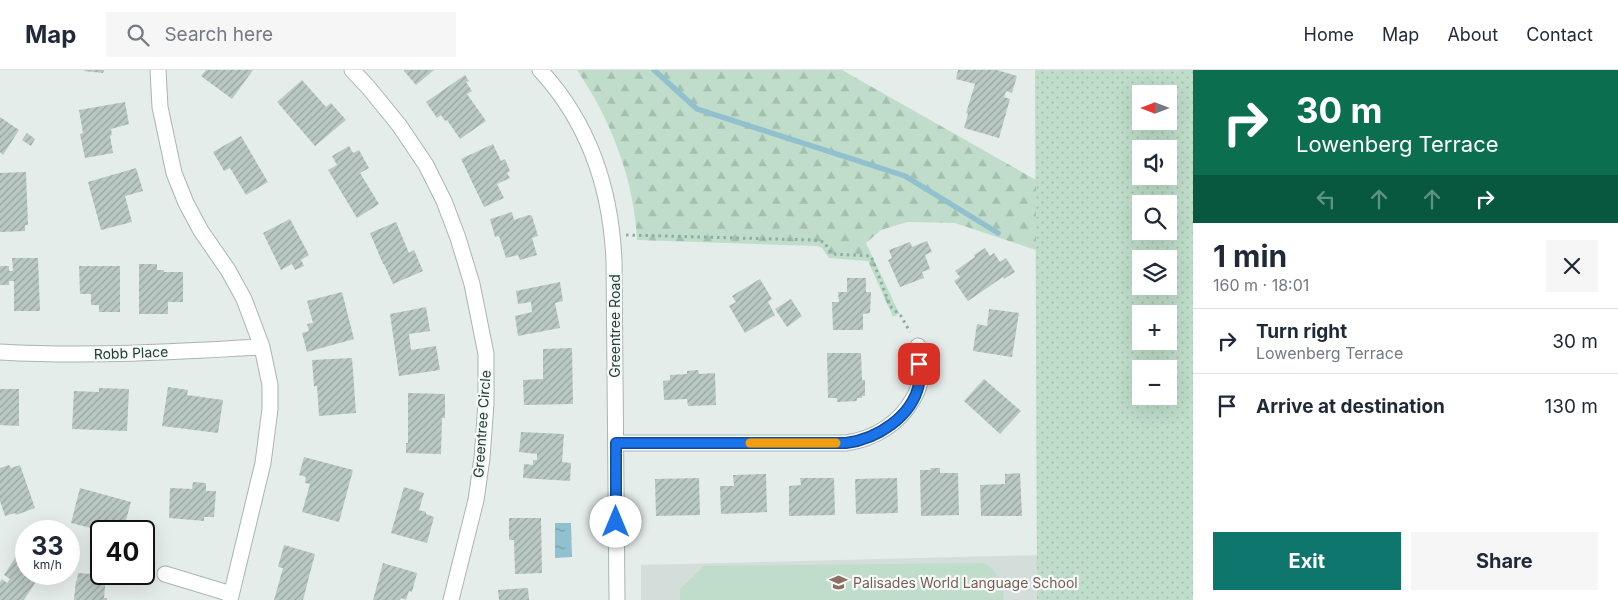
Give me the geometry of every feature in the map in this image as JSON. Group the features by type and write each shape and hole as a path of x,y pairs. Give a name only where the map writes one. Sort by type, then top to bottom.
{"street":[{"path":"158,70 161,116 174,172 201,231 228,270 244,299 262,348 270,385 270,409 263,464 230,597 165,574"},
{"name":"Greentree Circle","path":"352,70 399,125 426,165 444,201 472,284 486,354 486,403 482,458 476,500 451,600"},
{"name":"Greentree Road","path":"540,70 568,106 590,146 605,191 613,235 617,600"},
{"path":"616,443 846,443 861,441 884,429 899,418 909,406 920,382 918,346"},
{"name":"Robb Place","path":"0,352 52,355 144,354 262,348"}],"path":[{"path":"613,235 638,234 813,240 826,244 832,254 871,256 892,308 901,316 918,346"}],"shaded area":[{"name":"Palisades World Language School","path":"1037,555 1037,600 641,600 641,565"}],"green space":[{"path":"577,70 842,70 1036,180 1036,250 955,223 907,222 881,230 866,243 899,313 893,317 868,261 829,258 822,248 817,246 637,240 631,195 619,151 600,109"},
{"path":"1035,70 1193,70 1193,600 1037,600"},
{"name":"Palisades World Language School","path":"984,563 993,570 999,579 1003,589 1003,600 680,600 680,589 704,566"}],"water":[{"path":"555,523 571,523 572,557 555,558"}],"building":[{"path":"84,70 104,70 103,73"},
{"path":"206,70 253,70 232,99 201,76"},
{"path":"405,70 434,70 416,85"},
{"path":"958,70 997,70 1017,76 1012,93 1006,91 1004,97 1010,99 999,138 964,128 968,114 966,113 975,84 956,79"},
{"path":"465,75 469,81 466,82 472,91 467,94 486,121 460,139 447,120 445,121 441,115 437,118 426,102"},
{"path":"302,80 326,107 331,103 346,120 315,146 277,102"},
{"path":"125,102 129,124 111,129 112,135 110,136 113,153 85,158 80,134 83,133 79,110"},
{"path":"0,117 19,130 3,155 0,152"},
{"path":"27,133 35,139 31,146 22,140"},
{"path":"241,136 268,182 246,195 230,168 224,171 213,152"},
{"path":"493,144 501,161 505,159 510,171 507,173 510,178 497,184 504,198 484,207 461,159"},
{"path":"349,146 353,153 359,150 369,168 360,173 379,204 357,218 328,170 337,165 332,156"},
{"path":"136,168 143,191 125,196 132,222 101,230 88,182"},
{"path":"26,172 28,225 25,225 25,231 0,232 0,173"},
{"path":"512,212 514,220 529,215 532,216 538,236 532,238 537,255 520,260 518,255 506,258 499,236 495,237 490,219"},
{"path":"290,219 309,255 301,260 304,266 295,270 292,264 281,270 263,233"},
{"path":"396,222 409,253 414,250 423,271 393,284 370,233"},
{"path":"927,241 932,252 925,255 930,269 922,272 924,278 900,287 888,260 892,258 889,250 910,242 912,247"},
{"path":"985,248 990,256 994,253 1000,262 1006,258 1015,272 1004,279 1003,277 968,301 954,281 960,277 955,271"},
{"path":"12,258 38,258 40,311 14,311 14,281 9,281 9,285 0,285 0,266 9,266 9,271 13,271"},
{"path":"139,264 157,264 157,270 164,270 164,272 183,272 183,302 168,302 168,314 139,314"},
{"path":"79,266 120,266 120,312 99,312 99,305 91,305 91,294 80,294"},
{"path":"847,278 866,278 866,292 871,292 870,313 863,314 863,330 833,330 832,302 839,302 838,292 847,292"},
{"path":"760,279 772,299 768,302 775,315 745,333 729,306 736,302 732,296"},
{"path":"560,282 563,301 555,303 560,328 518,336 515,316 532,312 531,302 518,304 516,291"},
{"path":"342,292 354,339 307,352 302,333 309,331 307,324 313,323 307,301"},
{"path":"791,299 802,316 787,327 775,309"},
{"path":"426,307 430,331 409,334 411,350 436,346 440,370 399,376 390,314"},
{"path":"989,309 1019,313 1012,357 973,351 977,324 987,326"},
{"path":"572,348 573,404 524,405 523,380 543,379 543,349"},
{"path":"827,353 861,353 862,380 865,380 865,396 857,398 857,401 837,402 837,398 828,398"},
{"path":"352,358 356,413 319,416 317,386 314,386 312,360"},
{"path":"698,370 699,374 715,373 716,405 688,406 687,399 664,400 663,381 670,380 670,375 687,374 687,371"},
{"path":"984,379 1021,411 1000,434 964,401"},
{"path":"168,387 188,390 187,395 223,400 218,433 162,426"},
{"path":"99,388 129,389 127,431 72,429 74,391 99,392"},
{"path":"0,389 19,389 19,426 0,425"},
{"path":"408,393 445,394 445,418 442,418 441,454 406,453 406,443 408,443"},
{"path":"521,432 564,434 562,462 571,463 570,481 523,478 524,464 533,465 533,460 537,460 537,454 519,452"},
{"path":"304,457 353,470 339,522 302,512 310,484 305,483 306,477 299,475"},
{"path":"9,465 11,468 20,465 35,508 16,515 15,513 5,516 0,501 0,468"},
{"path":"931,468 940,468 940,473 958,473 959,515 921,516 920,470 930,470"},
{"path":"1020,473 1022,516 981,516 980,485 1005,484 1005,474"},
{"path":"766,474 767,512 721,514 720,486 734,486 733,475"},
{"path":"699,478 700,515 656,516 655,479"},
{"path":"800,478 834,478 835,515 789,516 789,486 801,485"},
{"path":"897,478 898,513 856,514 855,479"},
{"path":"193,482 206,483 206,491 216,491 214,517 204,517 204,521 169,518 170,488 192,489"},
{"path":"404,487 424,493 419,510 434,517 427,543 391,533"},
{"path":"80,488 131,502 126,520 90,520 90,528 80,525 80,520 72,520"},
{"path":"509,518 541,518 542,573 515,574 514,540 509,540"},
{"path":"284,545 315,554 303,600 274,600 283,568 278,567"},
{"path":"15,558 15,585 34,585 24,600 0,600 0,582 2,579 7,583 10,579 4,575"},
{"path":"383,563 417,573 412,592 409,591 406,600 401,598 400,600 373,600"},
{"path":"80,573 90,574 90,585 105,585 104,598 107,598 107,600 74,600 76,585 80,585"},
{"path":"528,588 529,600 499,600 498,590"}],"waterway":[{"path":"654,70 697,109 905,176 998,233"}],"slow traffic":[{"path":"750,443 836,443"}],"place":[{"name":"Palisades World Language School","path":"839,583"}],"route":[{"path":"616,522 616,443 846,443 861,441 884,429 899,418 909,406 920,382 919,364"}]}
